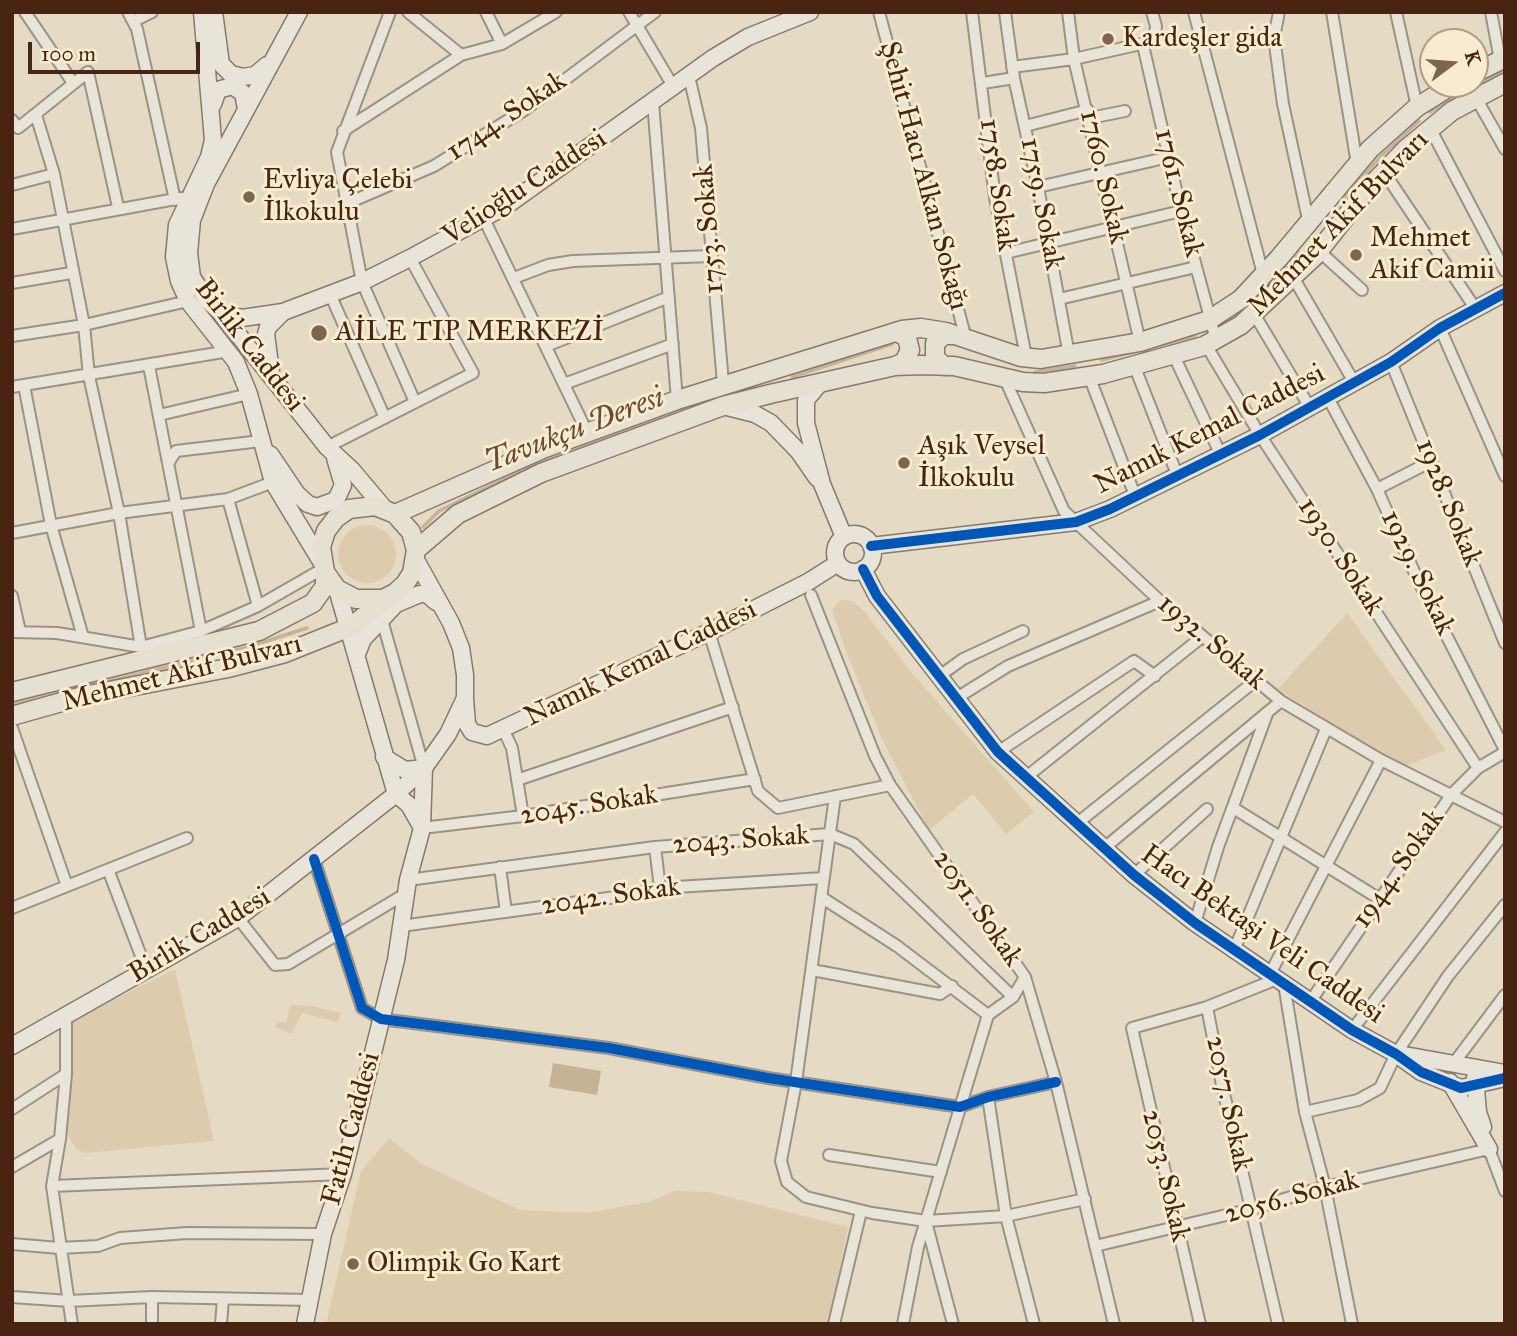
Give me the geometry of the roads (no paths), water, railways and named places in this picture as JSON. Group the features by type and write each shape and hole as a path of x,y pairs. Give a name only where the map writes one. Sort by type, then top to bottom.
{"main road":[{"name":"Mehmet Akif Bulvarı","path":"1489,91 1505,83"},
{"name":"Mehmet Akif Bulvarı","path":"390,511 587,432 723,383 898,332 921,328 1026,357 1069,355 1140,342 1209,320 1241,299 1309,224 1357,164 1417,107 1431,98"},
{"name":"Mehmet Akif Bulvarı","path":"416,555 458,514 498,492 541,473 723,406 895,366 944,366 1032,383 1089,376 1211,343 1241,325 1293,277 1319,251 1384,172 1430,128 1452,111 1476,98"},
{"path":"895,366 904,362 910,350 908,338 898,332"},
{"path":"944,366 934,358 935,343 944,335 960,337"},
{"path":"365,506 390,511 411,532 416,555 405,584 395,593 369,601 356,599 337,589 323,568 324,539 336,518 349,509 365,506"},
{"name":"Mehmet Akif Bulvarı","path":"12,692 259,631 313,603 325,586 323,568"},
{"name":"Mehmet Akif Bulvarı","path":"12,716 83,696 240,665 285,653 350,627 395,593"}],"street":[{"path":"25,12 74,83"},
{"path":"12,229 118,207 182,198 131,17 152,12"},
{"name":"Birlik Caddesi","path":"202,12 213,140 209,158 182,198 174,257 179,281 188,301 229,351 248,394 273,482 323,568"},
{"path":"214,12 222,64 231,74 243,77 255,75 270,63"},
{"name":"Birlik Caddesi","path":"299,12 206,184 192,220 189,254 192,277 207,300 221,313 327,447 390,511"},
{"path":"390,12 337,152 362,282 415,402"},
{"path":"408,12 461,55"},
{"path":"486,12 502,44"},
{"path":"629,12 673,86"},
{"name":"1744. Sokak","path":"348,203 434,166 515,116 655,12"},
{"name":"Velioğlu Caddesi","path":"221,313 242,318 283,312 362,282 410,258 485,219 773,19 810,12"},
{"name":"Şehit Hacı Alkan Sokağı","path":"879,12 960,337"},
{"name":"1758. Sokak","path":"972,12 983,83 995,198 1026,357"},
{"name":"1759. Sokak","path":"1005,12 1013,72 1038,187 1069,355"},
{"name":"1760. Sokak","path":"1068,12 1074,59 1089,114 1140,342"},
{"path":"983,83 1013,72 1154,41 1156,26 1152,12"},
{"path":"1194,12 1263,274"},
{"path":"1279,12 1274,37 1281,90 1309,224"},
{"path":"1332,12 1357,164"},
{"path":"1396,12 1417,107"},
{"path":"1491,12 1502,59"},
{"path":"343,131 461,55 502,44 553,13"},
{"name":"1761. Sokak","path":"1143,44 1209,320 1211,343"},
{"path":"15,124 36,115 88,72 118,207"},
{"name":"1753. Sokak","path":"689,76 701,128 723,383"},
{"path":"212,112 215,93 232,86 243,93 246,109"},
{"path":"1476,98 1505,149"},
{"path":"653,102 677,400"},
{"path":"1025,126 1089,114 1125,111"},
{"path":"36,115 54,174 71,273 84,326 89,376 119,513 141,647"},
{"path":"1430,128 1505,271"},
{"path":"1038,187 1169,157"},
{"path":"1384,172 1475,308"},
{"path":"12,185 54,174"},
{"path":"1006,253 1181,211"},
{"path":"485,219 587,432"},
{"path":"1319,251 1362,290"},
{"path":"514,278 548,265 573,261 712,256"},
{"path":"169,462 176,451 261,441 297,494 307,504 317,507 336,500 343,485 337,461 327,447 473,373 410,258"},
{"path":"1059,299 1196,267"},
{"path":"12,283 71,273"},
{"path":"1293,277 1354,382"},
{"name":"Namık Kemal Caddesi","path":"871,546 1076,522 1136,498 1260,435 1391,362 1440,328 1505,293"},
{"path":"330,294 385,418"},
{"path":"546,346 668,297"},
{"path":"12,336 84,326 188,301"},
{"path":"271,375 266,334 268,327 283,312"},
{"path":"1259,323 1309,406"},
{"path":"1440,328 1505,476"},
{"name":"1930. Sokak","path":"1211,343 1260,435 1478,768"},
{"path":"564,384 673,344"},
{"path":"12,387 229,351"},
{"path":"1173,354 1222,455"},
{"name":"1928. Sokak","path":"1391,362 1505,643"},
{"path":"1134,365 1178,477"},
{"path":"149,366 201,631"},
{"path":"1089,376 1136,498"},
{"name":"1932. Sokak","path":"1004,377 1064,511 1160,601 1281,701 1381,760 1505,822"},
{"path":"821,382 809,393 805,405 806,422 822,484 844,537"},
{"path":"24,385 51,525 83,637"},
{"path":"159,415 248,394"},
{"name":"1929. Sokak","path":"1327,396 1377,489 1417,578 1505,751"},
{"path":"723,406 755,414 771,423 799,452 822,484"},
{"path":"1377,489 1430,462"},
{"path":"12,533 119,513 228,499 273,482"},
{"path":"228,499 258,607"},
{"path":"860,535 871,546 871,560 863,569 846,571 838,563 836,546 844,537 860,535"},
{"name":"Birlik Caddesi","path":"12,1046 238,918 396,794 424,768 448,734 465,698 461,648 416,555"},
{"name":"Namık Kemal Caddesi","path":"465,698 467,724 472,732 487,736 810,588 838,563"},
{"path":"12,596 16,631 83,637 141,647 201,631 258,607 323,568"},
{"name":"Hacı Bektaşi Veli Caddesi","path":"863,569 877,596 998,752 1075,825 1134,875 1195,923 1310,1002 1421,1072 1461,1088 1505,1075"},
{"name":"2051. Sokak","path":"810,588 875,756 890,785 1025,977 1056,1082 1114,1324"},
{"path":"337,589 396,794 410,805 422,828"},
{"path":"357,654 363,639 396,604 421,593 428,594 440,606"},
{"path":"955,699 1008,666 1160,601"},
{"path":"382,620 424,768 405,770 384,757"},
{"path":"938,677 963,659 1023,631"},
{"path":"709,632 758,791 778,808 890,785"},
{"path":"1025,778 1202,637"},
{"path":"998,752 1134,661 1155,676"},
{"path":"1075,825 1255,681"},
{"path":"1103,849 1281,701"},
{"path":"517,780 733,706"},
{"path":"1195,923 1218,847 1235,809 1268,712"},
{"path":"12,728 67,887"},
{"path":"503,729 512,748 523,816"},
{"path":"1234,948 1326,729"},
{"name":"1944. Sokak","path":"1310,1002 1378,898 1451,795 1478,768 1505,751"},
{"path":"1352,1324 1325,1187 1277,979 1325,867 1381,760"},
{"name":"Fatih Caddesi","path":"305,1324 323,1234 343,1174 381,1018 407,887 422,828 424,768"},
{"name":"2045. Sokak","path":"422,828 523,816 755,779"},
{"path":"835,796 796,1082 781,1161 787,1182 806,1197 861,1211 926,1221 1006,1216 1085,1199"},
{"path":"1134,875 1207,809"},
{"path":"1235,809 1378,898"},
{"path":"1352,1030 1505,832"},
{"name":"2043. Sokak","path":"407,887 500,867 655,847 830,834 853,844 1013,996"},
{"path":"12,908 109,872 187,838"},
{"path":"655,847 660,888"},
{"path":"314,859 362,1008 381,1018 609,1048 796,1082 960,1107 988,1097 1056,1082"},
{"path":"500,867 506,912"},
{"path":"109,872 146,970"},
{"name":"2042. Sokak","path":"401,926 660,888 823,878"},
{"path":"238,918 275,965 288,964 407,887"},
{"path":"821,897 952,986 988,1015"},
{"path":"1306,1112 1357,1100 1380,1088 1396,1054 1448,976 1505,905"},
{"path":"812,970 940,994 952,986"},
{"path":"904,1324 926,1221 988,1015 1013,996 1025,977"},
{"path":"1207,1007 1277,979"},
{"path":"1489,1149 1451,1086 1449,1076 1462,1065 1505,995"},
{"name":"2053. Sokak","path":"1200,1324 1175,1227 1132,1028 1207,1007"},
{"name":"2057. Sokak","path":"1207,1007 1222,1085 1278,1324"},
{"path":"66,1016 66,1074 60,1139 52,1186 72,1324"},
{"name":"Hacı Bektaşi Veli Caddesi","path":"1396,1054 1505,1075"},
{"path":"1462,1065 1475,1085 1478,1112 1505,1191"},
{"path":"12,1109 66,1074"},
{"path":"988,1097 1006,1216 1034,1324"},
{"path":"12,1167 60,1139"},
{"name":"2056. Sokak","path":"1095,1246 1252,1209 1325,1187 1489,1149"},
{"path":"830,1154 941,1172"},
{"path":"52,1186 343,1174"},
{"path":"834,1324 861,1211"},
{"path":"926,1221 954,1324"},
{"path":"12,1244 60,1248 98,1246 120,1238 187,1233 323,1234"},
{"path":"12,1297 69,1301 152,1297 311,1300"},
{"path":"152,1297 152,1324"},
{"path":"221,1324 223,1299"}],"waterway":[{"name":"Tavukçu Deresi","path":"1430,112 1505,71"},
{"name":"Tavukçu Deresi","path":"1342,200 1380,157 1419,121"},
{"name":"Tavukçu Deresi","path":"1231,320 1299,253"},
{"name":"Tavukçu Deresi","path":"1102,360 1195,336"},
{"name":"Tavukçu Deresi","path":"792,377 892,344"},
{"name":"Tavukçu Deresi","path":"1035,372 1075,366"},
{"name":"Tavukçu Deresi","path":"733,392 751,387"},
{"name":"Tavukçu Deresi","path":"423,527 439,511 534,464 719,396"},
{"name":"Tavukçu Deresi","path":"12,705 248,647 307,628"}],"place":[{"name":"Kardeşler gida","path":"1108,39"},
{"name":"Evliya Çelebi İlkokulu","path":"249,197"},
{"name":"Mehmet Akif Camii","path":"1356,255"},
{"name":"AİLE TIP MERKEZİ","path":"319,333"},
{"name":"Aşık Veysel İlkokulu","path":"904,463"},
{"name":"Olimpik Go Kart","path":"353,1264"}]}
